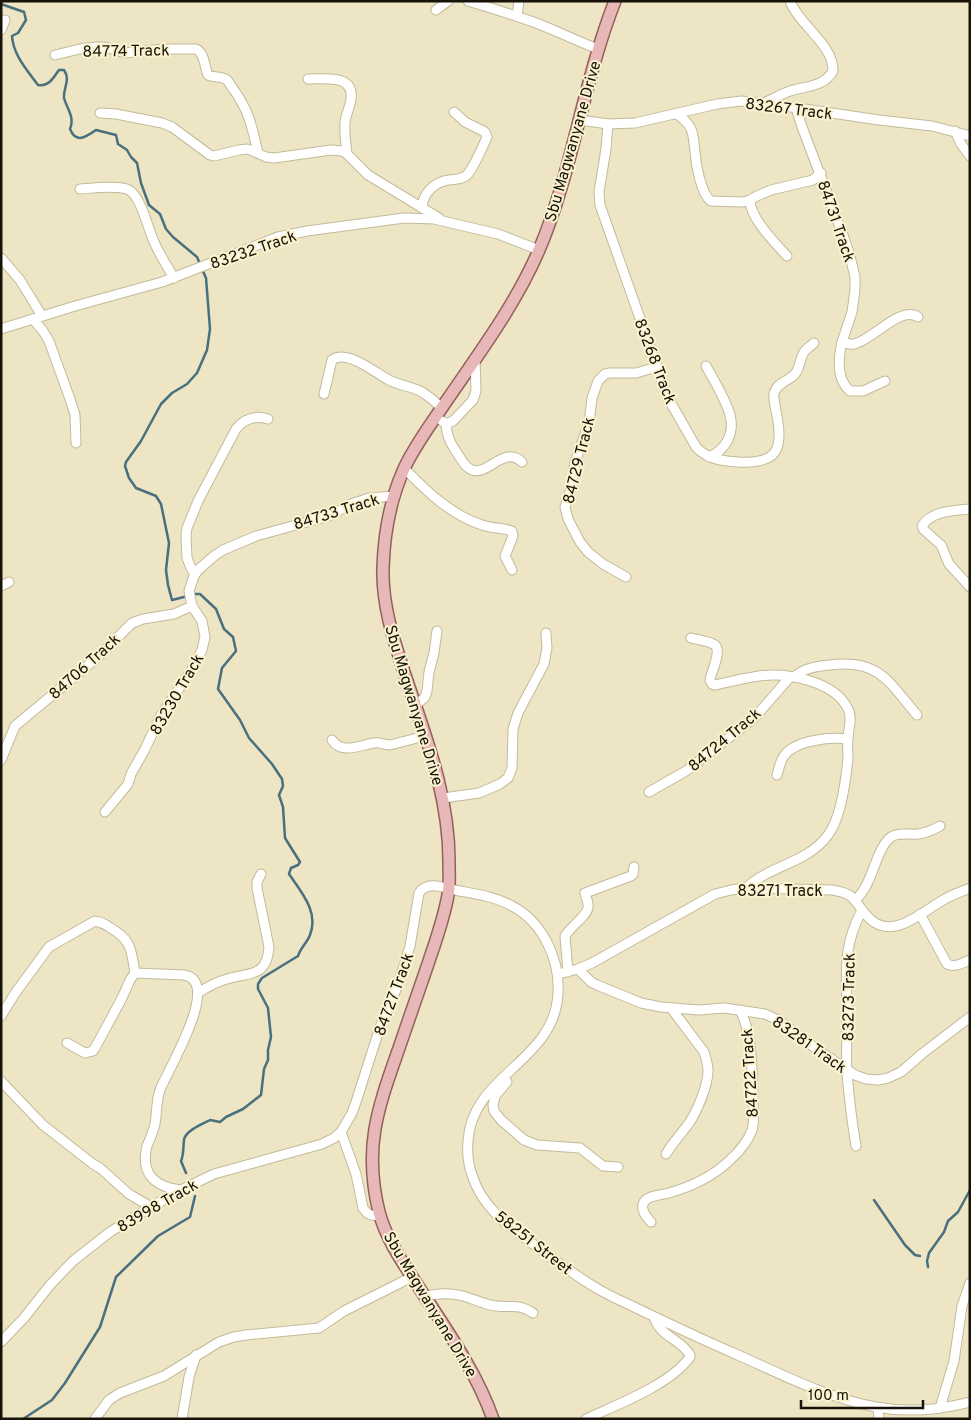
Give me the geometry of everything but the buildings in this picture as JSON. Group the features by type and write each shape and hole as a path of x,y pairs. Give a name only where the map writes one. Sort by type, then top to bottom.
{"main road":[{"name":"Sbu Magwanyane Drive","path":"493,1419 475,1377 393,1246 380,1216 373,1178 372,1152 375,1125 385,1087 440,928 449,889 448,839 443,798 390,627 383,572 384,543 390,512 404,468 417,445 521,287 539,250 558,201 598,49 615,1"}],"street":[{"path":"436,10 448,1"},
{"path":"468,1 517,16 598,49"},
{"path":"517,16 520,1"},
{"path":"764,103 782,94 826,80 833,70 832,60 828,53 802,20 790,1"},
{"path":"1,30 5,20"},
{"name":"84774 Track","path":"54,55 97,47 105,47 126,53 163,49 199,50 208,74 228,81 242,101 250,119 258,153"},
{"path":"308,79 335,79 344,82 350,88 351,98 344,128 347,154"},
{"name":"83267 Track","path":"580,120 608,124 635,123 731,102 764,103 823,113 932,126 970,136"},
{"name":"84731 Track","path":"796,108 843,235 855,277 852,312 842,342 839,362 842,383 850,391 863,391 885,381"},
{"path":"422,208 424,197 432,187 442,181 460,179 469,173 487,137 486,132 465,122 454,112"},
{"path":"100,113 116,114 162,123 172,127 214,156 243,149 274,158 331,150 342,151 368,175 441,220"},
{"path":"677,114 688,124 692,132 696,163 707,198 713,202 742,202 750,200 771,190 813,180 821,173"},
{"name":"83268 Track","path":"608,124 605,157 598,192 600,205 664,390 696,447 709,457"},
{"path":"955,131 961,144 970,156"},
{"path":"80,189 119,188 132,192 141,208 154,242 174,278"},
{"path":"750,200 757,220 787,256"},
{"name":"83232 Track","path":"1,329 174,278 278,237 293,233 404,218 441,220 498,234 539,250"},
{"path":"1,258 28,290 42,316"},
{"path":"842,342 850,344 864,341 891,321 905,315 914,314 918,317"},
{"path":"33,319 49,341 70,399 75,415 76,443"},
{"path":"709,457 729,462 757,462 763,461 772,455 779,443 778,420 774,400 775,390 795,375 803,353 814,343"},
{"path":"324,394 332,360 343,358 364,365 391,381 420,390 439,411 446,424 447,435 451,443 471,470 478,471 512,456 522,462"},
{"path":"446,424 453,421 473,400 476,391 475,358"},
{"path":"706,366 728,409 731,421 726,444 720,451 709,457"},
{"name":"84729 Track","path":"626,577 603,564 588,552 580,542 568,519 565,507 572,486 575,462 587,431 594,391 598,381 610,372 636,373 657,367"},
{"path":"196,574 188,563 186,543 186,528 194,509 236,429 246,420 259,417 268,419"},
{"path":"404,468 430,494 462,516 481,524 512,531 513,536 505,556 512,570"},
{"name":"84733 Track","path":"196,574 214,556 249,538 329,516 351,504 369,498 395,496"},
{"path":"970,509 936,514 925,521 922,526 941,545 949,564 970,587"},
{"name":"83230 Track","path":"105,812 128,784 131,774 161,715 202,650 205,637 202,621 192,606 189,591 190,584 196,574"},
{"name":"84706 Track","path":"1,760 15,726 100,656 127,628 137,621 174,614 192,606"},
{"path":"415,706 425,697 427,691 437,631"},
{"path":"443,798 479,793 500,784 508,778 512,768 512,729 518,713 544,664 547,648 546,633"},
{"path":"691,638 713,644 717,648 718,654 710,680 713,685 760,676 792,677 815,682 830,690 845,704 850,716 847,767 842,800 834,826 828,835 807,854 757,878 746,888"},
{"path":"792,677 805,670 824,666 854,664 870,668 886,679 917,715"},
{"name":"84724 Track","path":"649,792 686,771 744,726 756,716 792,677"},
{"path":"332,740 338,747 344,748 374,743 390,745 425,736"},
{"path":"777,775 783,756 797,746 831,738 848,739"},
{"path":"940,826 920,834 898,835 891,838 883,848 864,892 855,900 872,921 890,927 903,924 945,898 970,888"},
{"path":"568,972 565,936 587,912 586,893 631,876 634,867"},
{"path":"198,993 216,982 258,972 266,962 269,955 269,947 257,888 257,882 261,874"},
{"name":"84727 Track","path":"343,1128 356,1102 380,1028 398,984 410,946 419,894 422,889 431,886 449,889"},
{"name":"83271 Track","path":"558,974 578,969 606,956 716,894 731,890 746,888 832,890 847,894 855,900"},
{"name":"58251 Street","path":"449,889 490,896 514,906 543,936 553,955 558,974 558,1002 549,1027 542,1039 486,1095 477,1108 468,1137 469,1163 474,1182 485,1203 500,1219 559,1264 599,1290 820,1392 836,1398 878,1408 924,1410 970,1402"},
{"name":"83273 Track","path":"856,1146 848,1091 846,977 848,948 854,925 862,910"},
{"path":"920,914 947,964 950,966 956,965 970,960"},
{"path":"1,1016 49,947 95,921 104,924 123,936 131,951 135,973 93,1051 85,1053 67,1043"},
{"name":"83281 Track","path":"578,969 591,982 640,1003 671,1008 740,1010 773,1017 847,1070 866,1080 878,1080 895,1076 970,1017"},
{"path":"135,973 188,975 198,984 197,1004 190,1024 159,1095 155,1124 146,1156 148,1172 156,1182 169,1189 181,1190"},
{"path":"666,1154 690,1122 703,1094 708,1074 707,1060 704,1052 671,1008"},
{"name":"84722 Track","path":"651,1222 644,1211 645,1200 675,1191 712,1174 730,1160 750,1135 754,1119 753,1080 748,1036 740,1010"},
{"path":"520,1062 518,1071 499,1090 493,1100 494,1111 501,1120 518,1136 529,1143 580,1148 603,1166 618,1167"},
{"path":"1,1081 43,1124 100,1168 129,1194 150,1207"},
{"path":"343,1128 363,1208 371,1215 380,1216"},
{"name":"83998 Track","path":"1,1342 73,1261 110,1232 150,1207 214,1174 322,1144 334,1138 343,1128"},
{"path":"95,1419 109,1400 120,1393 164,1376 212,1345 234,1336 319,1328 344,1312 412,1277"},
{"path":"940,1408 954,1361 962,1306 970,1283"},
{"path":"424,1296 461,1295 495,1306 517,1306 527,1309 533,1314"},
{"path":"586,1419 653,1387 688,1361 690,1355 681,1345 660,1330 654,1317"},
{"path":"182,1419 189,1377 196,1355"},
{"path":"878,1408 879,1419"}],"waterway":[{"path":"1,4 24,12 26,20 18,33 12,36 13,43 22,62 38,85 45,85 53,79 59,70 64,70 67,77 64,98 72,121 70,129 72,134 81,138 96,130 116,135 118,144 127,150 137,163 141,183 149,205 160,214 166,229 197,257 200,264"},
{"path":"188,596 172,600 166,570 169,543 161,504 156,496 136,488 129,478 125,466 161,404 172,393 187,384 197,373 207,350 210,329 206,278 202,269"},
{"path":"186,1173 181,1161 184,1140 187,1134 210,1120 220,1122 243,1109 261,1095 271,1037 268,1008 258,989 258,984 262,978 298,956 310,935 312,927 311,911 308,903 289,874 291,868 300,862 285,838 283,807 279,795 283,786 282,779 272,764 249,738 240,720 218,689 222,668 236,651 233,637 224,629 216,609 200,594 194,594"},
{"path":"928,1267 929,1253 944,1232 948,1221 958,1212 970,1190"},
{"path":"23,1419 52,1400 65,1383 100,1327 116,1277 158,1236 190,1217 195,1196"},
{"path":"874,1200 905,1245 915,1255 920,1256"}]}
